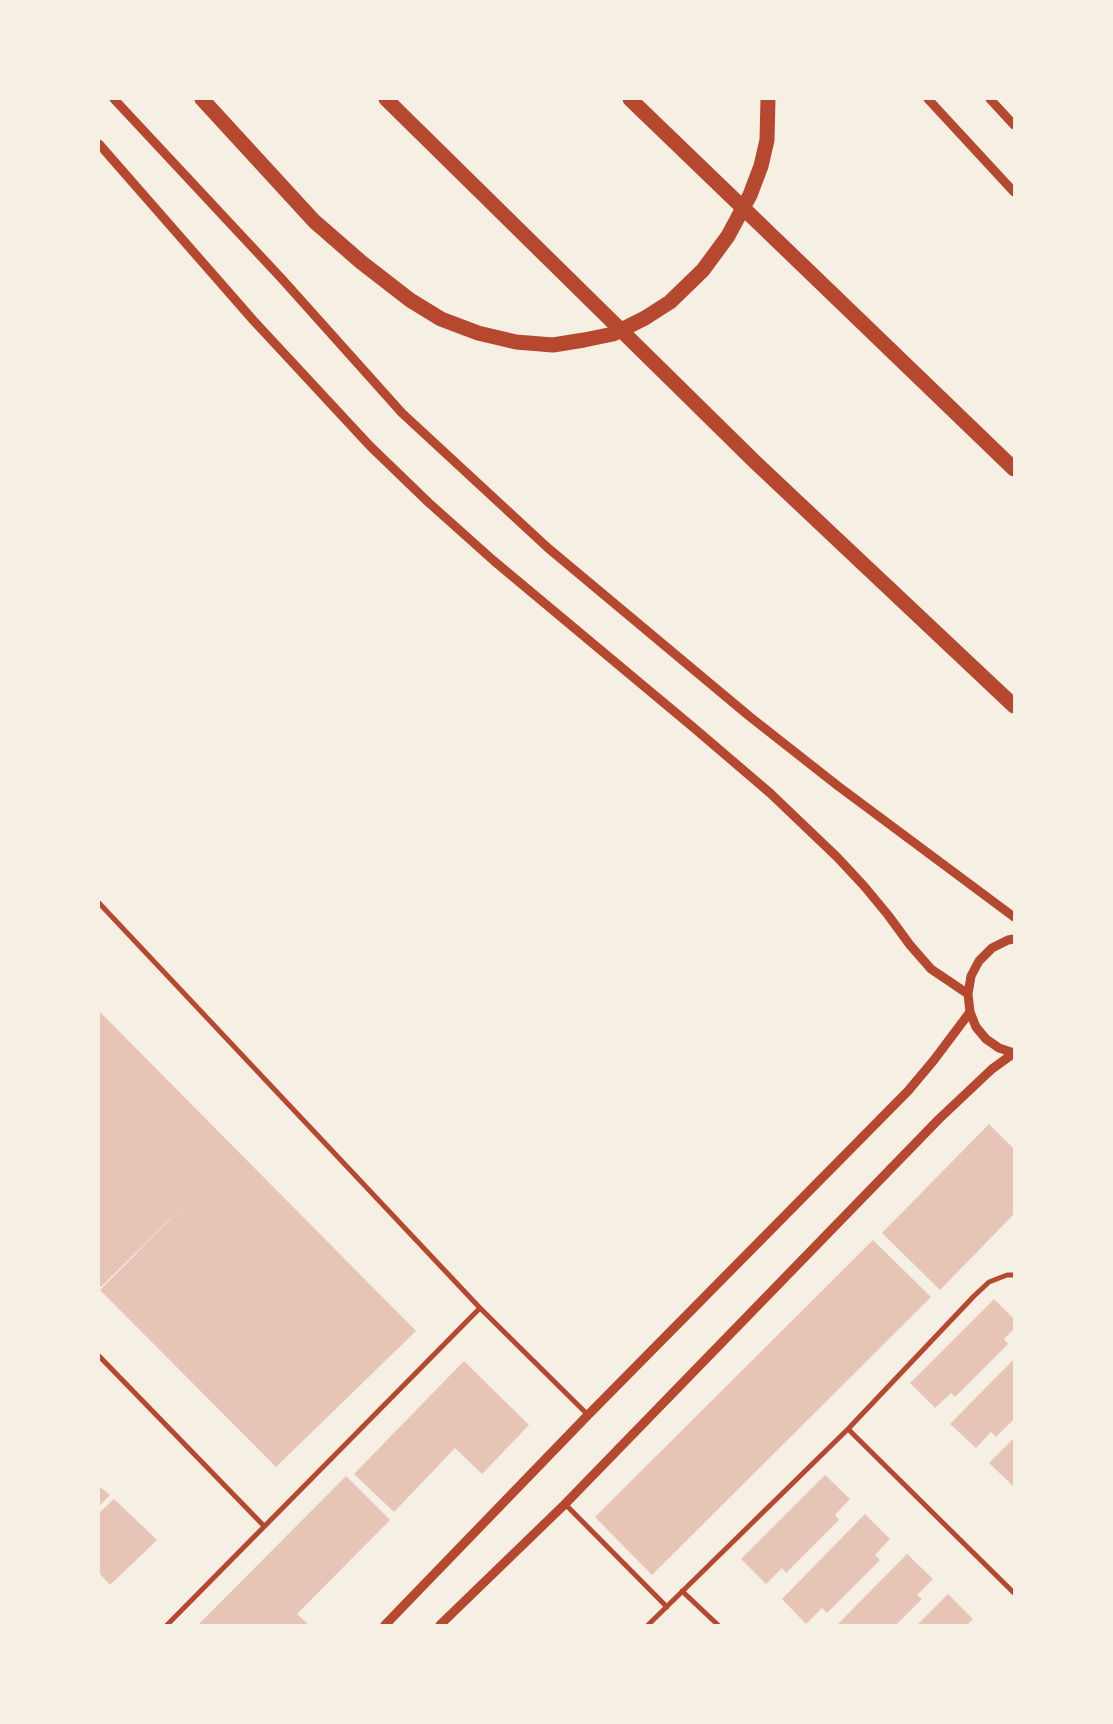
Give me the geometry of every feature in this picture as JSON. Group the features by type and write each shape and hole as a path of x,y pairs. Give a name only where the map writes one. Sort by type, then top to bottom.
{"highway":[{"path":"202,99 314,221 361,262 410,300 441,319 478,333 516,342 553,344 613,334 645,318 670,302 703,270 728,236 753,188 768,140 768,99"},
{"path":"386,99 755,462 1014,706"},
{"path":"630,99 1014,469"}],"street":[{"path":"114,99 282,279 402,413 548,548 749,716 838,786 1014,916"},
{"path":"928,99 1014,192"},
{"path":"990,99 1014,125"},
{"path":"99,144 253,320 370,446 415,490 494,561 770,793 837,857 864,886 888,914 910,945 932,969 968,994"},
{"path":"99,903 480,1308 588,1415"},
{"path":"1014,939 992,948 979,961 971,976 968,994 970,1012 976,1027 986,1039 999,1048 1014,1053"},
{"path":"385,1625 588,1415 908,1091 970,1012"},
{"path":"440,1625 565,1504 939,1119 992,1069 1014,1053"},
{"path":"648,1625 848,1429 981,1289 989,1282 1007,1275 1014,1275"},
{"path":"167,1625 480,1308"},
{"path":"99,1356 264,1526"},
{"path":"848,1429 1014,1593"},
{"path":"565,1504 667,1607"},
{"path":"682,1591 718,1625"}],"building":[{"path":"99,1011 416,1331 276,1467 100,1290 190,1199 101,1287 99,1285"},
{"path":"989,1124 1014,1149 1014,1214 940,1290 882,1233"},
{"path":"873,1240 931,1297 652,1575 595,1517"},
{"path":"994,1299 1014,1319 1014,1329 1004,1339 1008,1344 955,1397 951,1393 935,1408 910,1383"},
{"path":"1014,1359 1014,1419 996,1437 991,1432 976,1448 950,1424"},
{"path":"464,1361 529,1425 482,1474 455,1448 394,1512 354,1474"},
{"path":"1014,1438 1014,1487 989,1463"},
{"path":"825,1475 850,1499 835,1515 839,1520 786,1573 782,1568 766,1584 741,1559"},
{"path":"346,1476 390,1520 297,1614 309,1625 198,1625"},
{"path":"99,1486 110,1495 99,1506"},
{"path":"114,1499 157,1540 110,1585 99,1573 99,1513"},
{"path":"865,1514 890,1539 875,1555 880,1560 827,1613 822,1608 806,1624 782,1599"},
{"path":"907,1554 933,1579 917,1595 922,1599 896,1625 837,1625"},
{"path":"948,1594 973,1619 967,1625 917,1625"}]}
